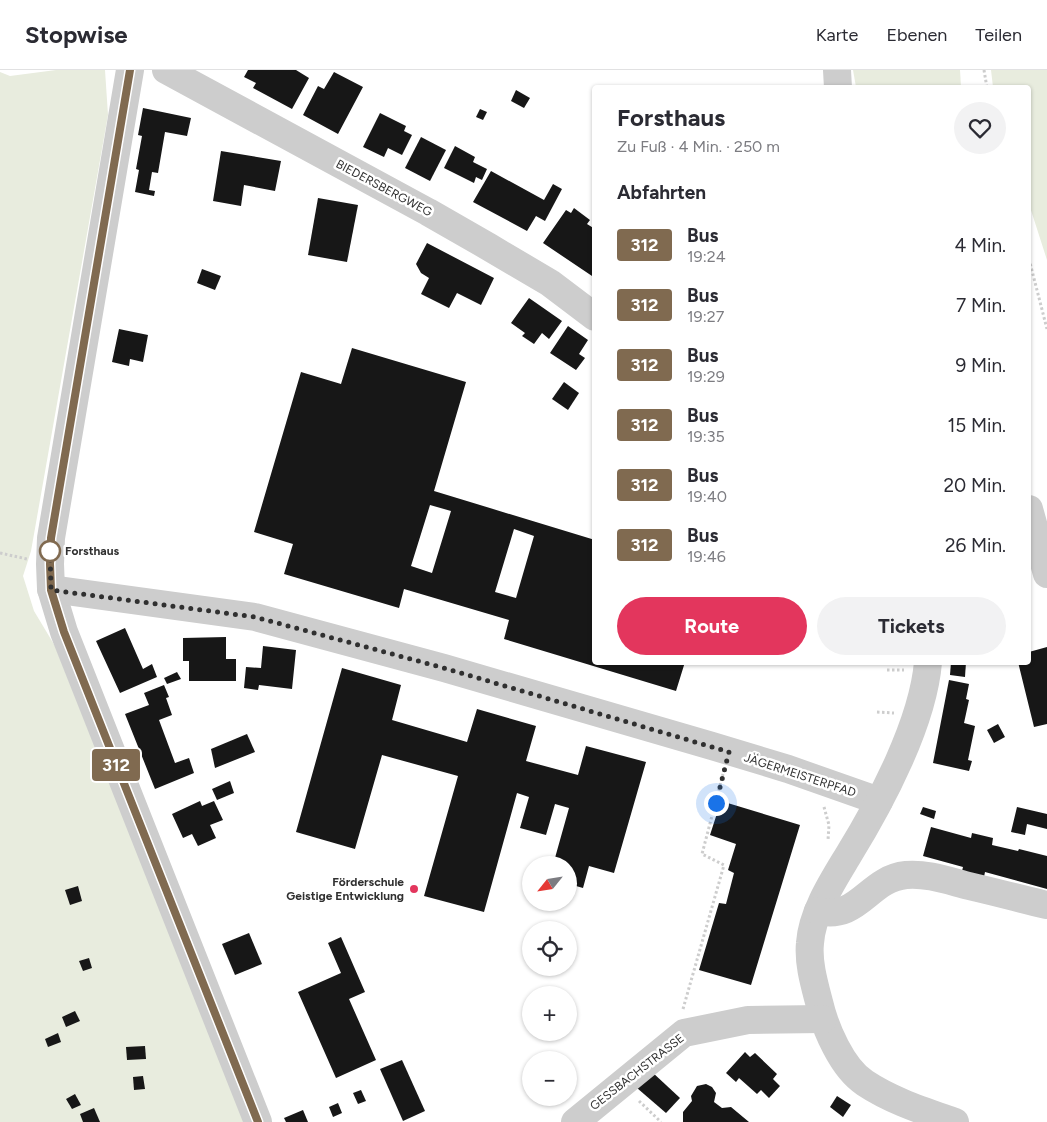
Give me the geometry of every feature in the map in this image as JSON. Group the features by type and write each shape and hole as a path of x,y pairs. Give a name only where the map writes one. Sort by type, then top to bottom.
{"street":[{"path":"130,70 51,538 51,590 64,632 258,1122"},
{"name":"BIEDERSBERGWEG","path":"166,70 454,227 550,283 592,314"},
{"path":"837,70 838,85"},
{"path":"1031,516 1047,574"},
{"name":"JÄGERMEISTERPFAD","path":"51,590 255,617 444,668 729,752 879,801"},
{"path":"927,665 917,715 898,764 879,801 837,872 818,911 810,942 812,973 822,1019 841,1057 863,1082 897,1100 954,1122"},
{"path":"818,911 828,914 840,912 852,907 887,880 905,875 930,876 1047,905"},
{"name":"GESSBACHSTRASSE","path":"574,1122 684,1033 748,1020 822,1019"}],"path":[{"path":"984,70 986,85"},
{"path":"1031,268 1047,329"},
{"path":"681,1015 724,865 702,854 729,752"},
{"path":"804,775 824,808 828,824 828,843"},
{"path":"620,1084 661,1122"}],"shaded area":[{"path":"56,70 105,70 108,115 31,551 23,576 34,611 55,646 244,1122 0,1122 0,72 10,76"},
{"path":"853,70 960,70 961,85 856,85"},
{"path":"991,70 1047,70 1047,260 1031,210 1031,85 993,85"}],"building":[{"path":"248,70 296,70 309,78 292,109 253,88 256,83 244,77"},
{"path":"334,72 363,87 338,134 303,115 318,86 324,89"},
{"path":"516,90 530,98 524,108 511,101"},
{"path":"143,108 191,118 187,136 165,132 158,173 152,172 149,190 155,191 154,196 135,192 139,170 136,169 142,136 138,135"},
{"path":"480,109 487,112 483,120 476,117"},
{"path":"380,113 406,126 404,131 412,135 402,155 388,148 384,157 363,147"},
{"path":"421,137 446,150 430,181 405,168"},
{"path":"455,146 475,157 473,162 487,169 482,180 476,177 474,183 444,168"},
{"path":"221,151 281,161 275,191 244,185 241,206 213,201"},
{"path":"491,171 544,200 553,184 562,189 545,221 536,216 527,231 473,202"},
{"path":"318,198 358,205 347,262 308,255"},
{"path":"574,208 590,220 587,224 592,227 592,276 543,243 566,210 571,213"},
{"path":"427,243 494,278 481,305 457,293 449,308 421,294 429,278 421,273 416,264"},
{"path":"202,269 221,276 215,290 197,283"},
{"path":"529,298 562,321 549,339 542,333 534,344 522,336 525,333 511,323"},
{"path":"568,326 588,340 579,354 585,358 576,370 550,353"},
{"path":"119,329 148,335 143,362 130,359 129,366 112,362"},
{"path":"352,348 466,382 434,491 592,539 592,665 684,665 676,691 504,639 509,620 404,589 399,608 284,574 293,544 254,532 301,372 341,384","holes":["430,505 451,511 432,573 411,566","514,529 534,536 516,598 495,592"]},
{"path":"564,382 579,393 568,410 552,399"},
{"path":"125,628 143,669 152,664 157,677 120,693 96,641"},
{"path":"226,637 226,659 236,659 236,681 189,681 189,661 183,661 183,638"},
{"path":"263,646 296,650 292,689 259,685 258,690 244,688 246,667 261,668"},
{"path":"1047,647 1047,724 1034,727 1019,665 1031,665 1031,651"},
{"path":"951,665 966,665 965,677 950,675"},
{"path":"342,668 401,685 392,720 467,742 477,709 536,726 526,761 578,775 586,746 646,762 614,873 589,866 583,888 578,887 578,856 556,856 569,808 555,804 546,835 520,828 529,797 517,793 484,912 424,896 458,776 382,755 355,849 296,832"},
{"path":"177,672 181,679 167,684 164,678"},
{"path":"949,680 969,684 966,699 969,700 964,723 975,726 968,760 972,761 969,771 933,763"},
{"path":"164,685 169,697 166,698 172,715 159,720 175,763 189,758 194,773 155,789 125,714 149,705 144,693"},
{"path":"998,724 1005,737 994,743 987,730"},
{"path":"247,734 255,752 215,768 211,749"},
{"path":"230,781 234,793 217,800 212,789"},
{"path":"200,801 202,806 214,801 223,820 210,825 216,838 198,846 192,834 183,838 172,814"},
{"path":"721,801 800,825 751,985 699,970 719,903 726,904 734,873 728,870 736,844 710,835"},
{"path":"923,807 936,811 934,819 920,814"},
{"path":"1017,807 1047,814 1047,829 1027,824 1025,835 1011,832"},
{"path":"931,827 971,838 972,833 993,838 992,845 1047,856 1047,889 985,872 984,877 962,871 963,867 923,856"},
{"path":"78,886 82,901 70,905 65,890"},
{"path":"249,933 262,964 235,975 222,944"},
{"path":"341,937 365,992 349,999 376,1060 336,1078 298,992 341,973 328,943"},
{"path":"89,958 92,968 83,971 79,961"},
{"path":"75,1011 80,1021 66,1027 62,1017"},
{"path":"58,1033 61,1042 48,1047 45,1039"},
{"path":"145,1046 146,1059 127,1060 126,1047"},
{"path":"745,1052 750,1057 755,1053 777,1074 773,1079 780,1086 769,1098 761,1090 757,1094 739,1078 736,1082 726,1073"},
{"path":"402,1060 425,1111 403,1121 380,1069"},
{"path":"652,1072 680,1098 666,1113 637,1088"},
{"path":"143,1076 145,1089 134,1090 133,1077"},
{"path":"706,1084 712,1087 716,1093 714,1102 722,1108 731,1107 749,1122 683,1122 683,1112 692,1101 691,1096 697,1086"},
{"path":"361,1090 366,1101 358,1104 353,1093"},
{"path":"75,1094 81,1105 72,1109 66,1099"},
{"path":"837,1096 851,1105 843,1117 830,1107"},
{"path":"338,1103 342,1113 333,1117 329,1107"},
{"path":"94,1108 100,1122 83,1122 80,1114"},
{"path":"303,1110 308,1122 286,1122 284,1118"}],"bus line":[{"name":"312","path":"130,70 51,538 51,590 64,632 258,1122"}],"place":[{"name":"Forsthaus","path":"50,551"},
{"name":"Förderschule Geistige Entwicklung","path":"414,889"}],"route":[{"path":"50,551 51,590 255,617 444,668 729,752 716,803"}]}
